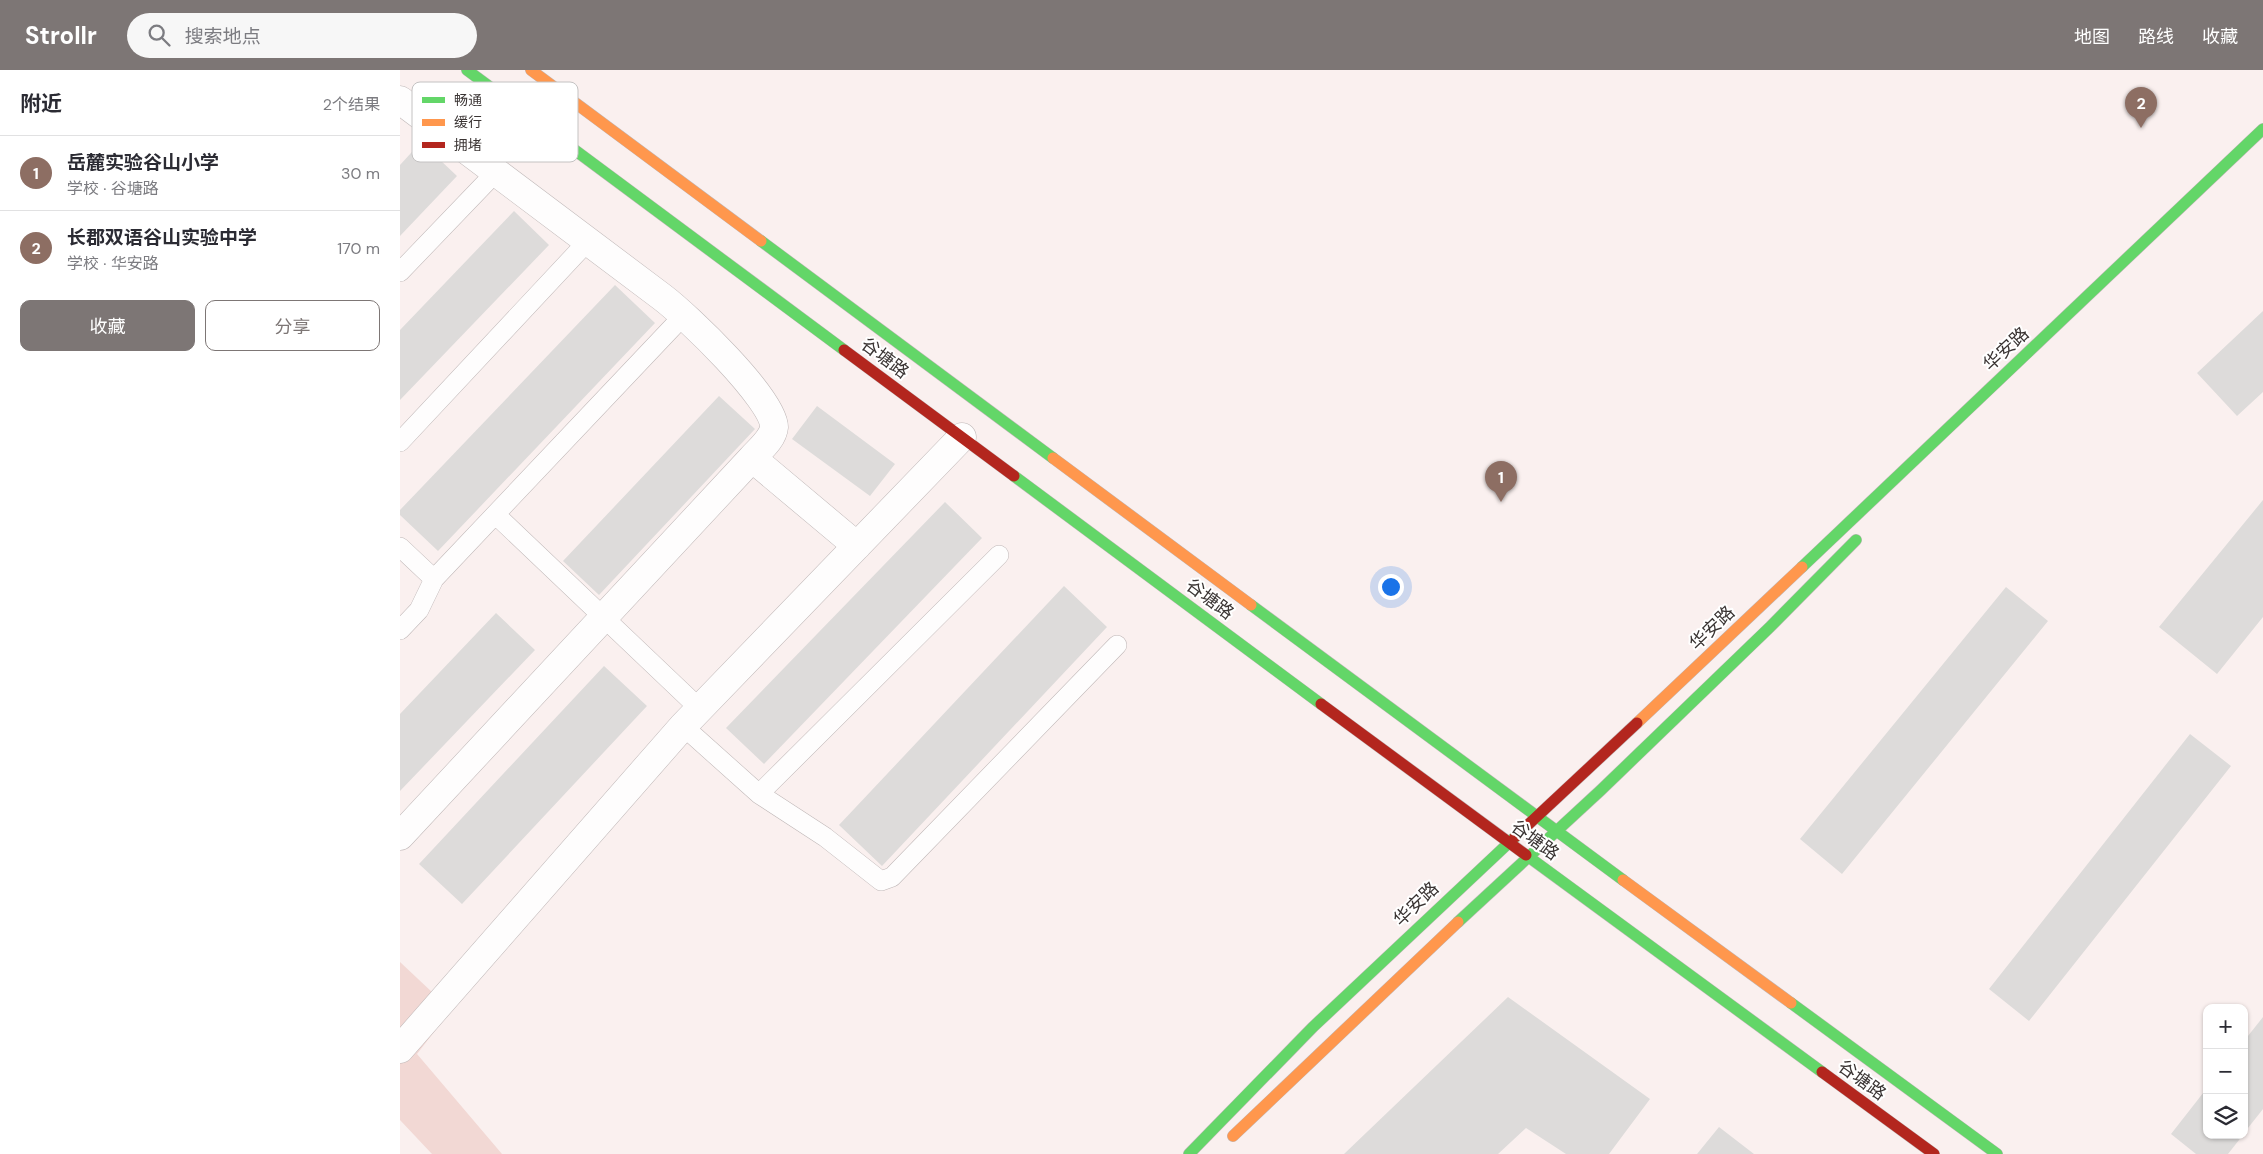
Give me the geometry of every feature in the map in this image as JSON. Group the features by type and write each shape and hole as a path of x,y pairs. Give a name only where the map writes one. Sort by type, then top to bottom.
{"main road":[{"name":"谷塘路","path":"468,70 484,82"},
{"name":"谷塘路","path":"531,70 547,82"},
{"name":"谷塘路","path":"578,105 1537,817 1997,1154"},
{"name":"华安路","path":"1189,1154 1313,1027 2263,129"},
{"name":"谷塘路","path":"578,152 1528,857 1934,1154"},
{"path":"1226,1142 1770,628 1861,535"}],"street":[{"path":"400,100 412,109"},
{"path":"400,836 752,458 769,439 774,429 772,416 760,399 685,314 483,162"},
{"path":"400,1050 691,718 962,437"},
{"path":"752,458 857,546"}],"lane":[{"path":"400,272 496,172"},
{"path":"400,442 588,241"},
{"path":"400,630 419,610 434,579 685,314"},
{"path":"496,515 604,618 759,794 825,837 870,875 881,881 892,877 1117,645"},
{"path":"400,547 434,579"},
{"path":"759,794 999,555"}],"shaded area":[{"path":"400,962 451,1010 417,1054 502,1154 432,1154 400,1120"}],"building":[{"path":"412,152 412,162 442,162 457,176 400,236 400,165"},
{"path":"514,211 549,245 400,400 400,330"},
{"path":"615,285 655,323 438,551 400,515 400,510"},
{"path":"2263,311 2263,392 2237,416 2197,373"},
{"path":"719,396 755,429 599,595 563,561"},
{"path":"817,406 895,464 870,496 792,439"},
{"path":"2263,500 2263,617 2217,674 2159,627"},
{"path":"945,502 982,538 764,764 726,728"},
{"path":"1064,586 1107,627 882,866 839,825"},
{"path":"2006,587 2048,621 1842,874 1800,839"},
{"path":"496,613 535,650 400,791 400,714"},
{"path":"604,666 647,706 462,904 419,864"},
{"path":"2190,734 2231,766 2029,1021 1989,989"},
{"path":"1508,997 1650,1099 1609,1154 1566,1154 1526,1128 1498,1154 1344,1154"},
{"path":"2263,1017 2263,1109 2248,1128 2248,1049 2248,1036"},
{"path":"2203,1093 2203,1139 2240,1139 2228,1154 2196,1154 2171,1134"},
{"path":"1719,1127 1754,1154 1697,1154"}],"traffic: fast":[{"path":"467,70 483,82"},
{"path":"1802,567 2263,129"},
{"path":"578,152 844,350"},
{"path":"761,241 1053,458"},
{"path":"1014,476 1321,704"},
{"path":"1458,922 1601,790 1770,627 1856,540"},
{"path":"1251,605 1623,880"},
{"path":"1189,1154 1313,1027 1515,837"},
{"path":"1526,855 1822,1072"},
{"path":"1791,1003 1997,1154"}],"traffic: slow":[{"path":"531,70 547,82"},
{"path":"578,105 761,241"},
{"path":"1053,458 1251,605"},
{"path":"1637,723 1802,567"},
{"path":"1623,880 1791,1003"},
{"path":"1233,1136 1458,922"}],"traffic: jam":[{"path":"844,350 1014,476"},
{"path":"1321,704 1526,855"},
{"path":"1515,837 1637,723"},
{"path":"1822,1072 1934,1154"}],"place":[{"name":"长郡双语谷山实验中学","path":"2141,128"},
{"name":"岳麓实验谷山小学","path":"1501,502"}]}
